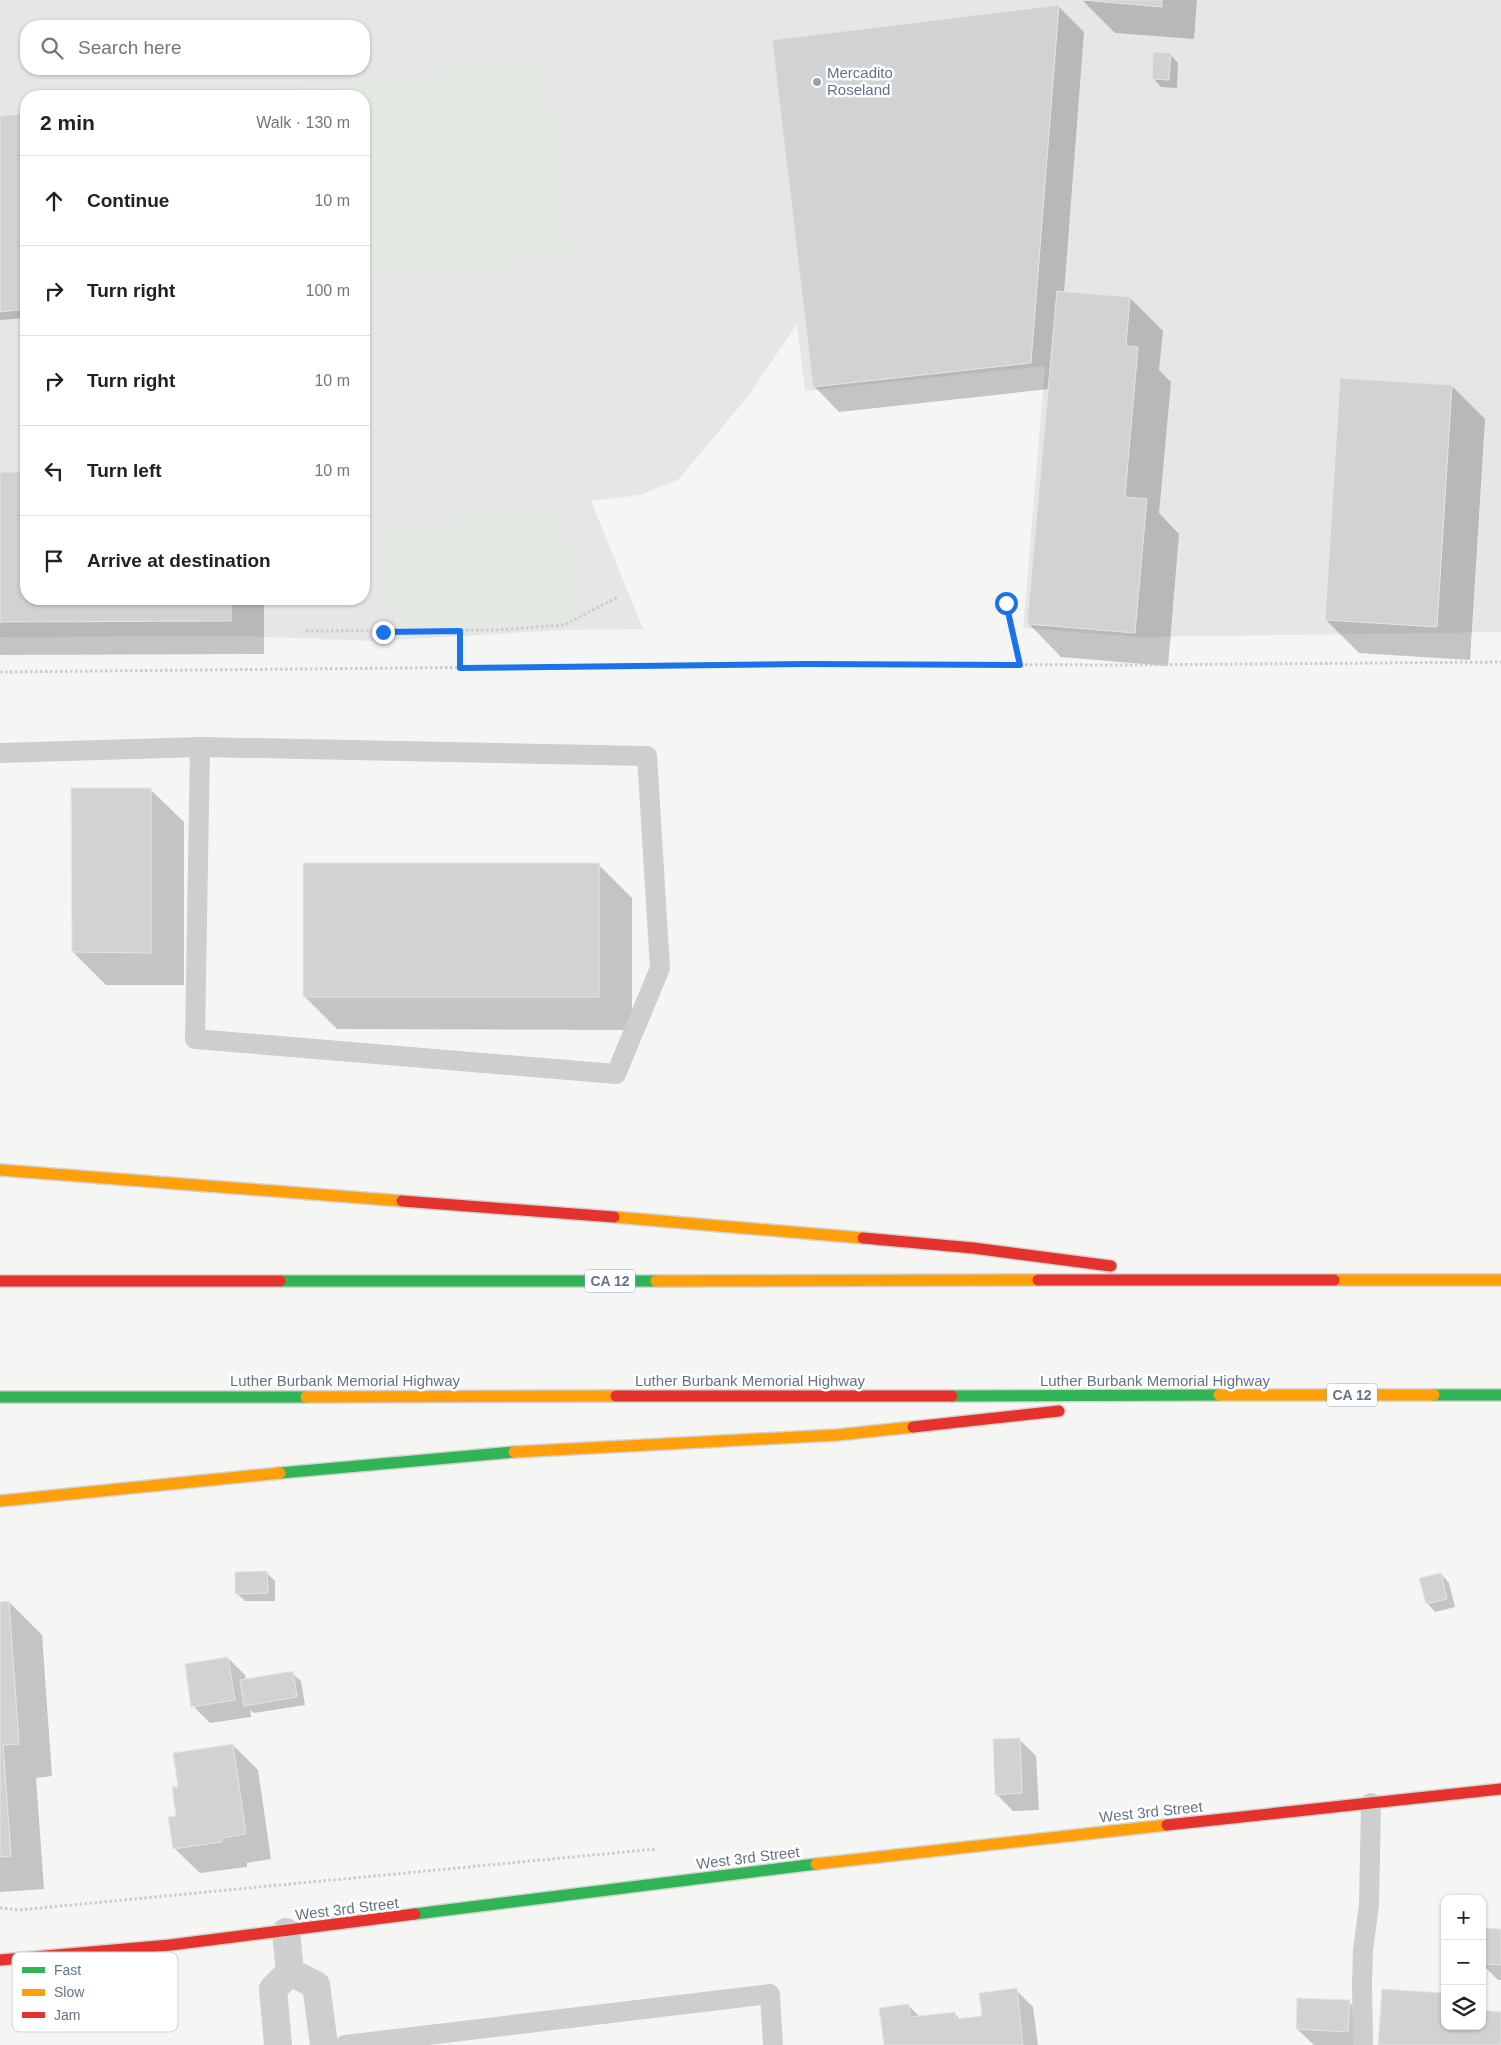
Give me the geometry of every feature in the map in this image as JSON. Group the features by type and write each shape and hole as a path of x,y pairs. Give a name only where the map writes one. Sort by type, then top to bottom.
{"main road":[{"path":"0,1170 735,1226 973,1248 1219,1280"},
{"name":"CA 12","path":"0,1281 1501,1280"},
{"name":"Luther Burbank Memorial Highway","path":"0,1397 1501,1395"},
{"path":"1098,1407 1204,1396"},
{"path":"0,1501 410,1460 519,1452 837,1435 1069,1410"},
{"name":"West 3rd Street","path":"101,1952 286,1932 863,1858 1501,1789"}],"street":[{"path":"286,1932 290,1972"},
{"path":"278,2045 273,1989 290,1972"},
{"path":"290,1972 316,1985 324,2045"}],"lane":[{"path":"0,753 200,747 647,756 660,968 616,1074 195,1039 200,747"},
{"path":"1363,2045 1363,1950 1368,1905 1371,1804"},
{"path":"345,2045 770,1994 772,2045"}],"path":[{"path":"306,631 498,630 564,624 618,597"},
{"path":"1006,603 1020,665"},
{"path":"460,631 460,668"},
{"path":"0,672 806,664 1020,665 1501,662"}],"shaded area":[{"path":"0,0 1501,0 1501,632 1141,637 1023,628 1045,366 805,391 797,324 749,395 679,479 640,495 591,501 643,629 564,630 375,641 237,636 0,637"},
{"path":"545,59 569,257 370,281 370,90 284,90"},
{"path":"563,508 569,549 585,608 564,619 500,625 396,626 394,600 381,600 378,528"}],"building":[{"path":"1082,0 1162,0 1162,7"},
{"path":"1059,5 1031,363 813,387 772,40"},
{"path":"1153,52 1171,53 1169,80 1152,79"},
{"path":"20,114 20,310 0,312 0,116"},
{"path":"1057,291 1130,297 1126,346 1138,347 1125,497 1147,499 1135,633 1027,624"},
{"path":"1340,378 1452,385 1437,627 1325,620"},
{"path":"0,472 20,472 20,605 231,605 231,621 0,622"},
{"path":"71,788 151,788 151,953 72,952"},
{"path":"303,863 599,863 599,997 303,997"},
{"path":"267,1571 268,1593 235,1594 235,1572"},
{"path":"1441,1573 1447,1599 1426,1604 1419,1578"},
{"path":"9,1601 19,1744 3,1745 11,1856 0,1857 0,1602"},
{"path":"228,1657 235,1700 191,1707 185,1664"},
{"path":"293,1671 297,1697 244,1706 240,1680"},
{"path":"1020,1738 1022,1793 995,1795 993,1739"},
{"path":"233,1744 246,1834 222,1838 222,1842 173,1849 168,1817 176,1816 172,1787 178,1787 173,1753"},
{"path":"1486,1928 1501,1929 1501,1965 1486,1964"},
{"path":"1017,1988 1023,2045 884,2045 879,2008 909,2004 910,2017 955,2012 956,2019 982,2016 979,1993"},
{"path":"1382,1989 1441,1993 1441,2030 1486,2030 1486,2010 1501,2012 1501,2045 1378,2045"},
{"path":"1297,1998 1350,2000 1348,2032 1296,2029"}],"traffic: fast":[{"path":"280,1281 656,1281"},
{"path":"952,1396 1219,1395"},
{"path":"1434,1395 1501,1395"},
{"path":"0,1397 306,1397"},
{"path":"280,1473 514,1452"},
{"path":"415,1914 816,1864"}],"traffic: slow":[{"path":"0,1170 402,1201"},
{"path":"614,1217 863,1238"},
{"path":"656,1281 1038,1280"},
{"path":"1334,1280 1501,1280"},
{"path":"1219,1395 1434,1395"},
{"path":"306,1397 616,1396"},
{"path":"514,1452 837,1435 913,1427"},
{"path":"0,1501 280,1473"},
{"path":"816,1864 1167,1825"}],"traffic: jam":[{"path":"402,1201 614,1217"},
{"path":"863,1238 973,1248 1111,1266"},
{"path":"1038,1280 1334,1280"},
{"path":"0,1281 280,1281"},
{"path":"616,1396 952,1396"},
{"path":"913,1427 1059,1411"},
{"path":"1167,1825 1501,1789"},
{"path":"91,1952 170,1945 415,1914"},
{"path":"0,1960 12,1959"}],"place":[{"name":"Mercadito Roseland","path":"817,82"}],"route":[{"path":"383,632 460,631 460,668 806,664 1020,665 1006,603"}]}
